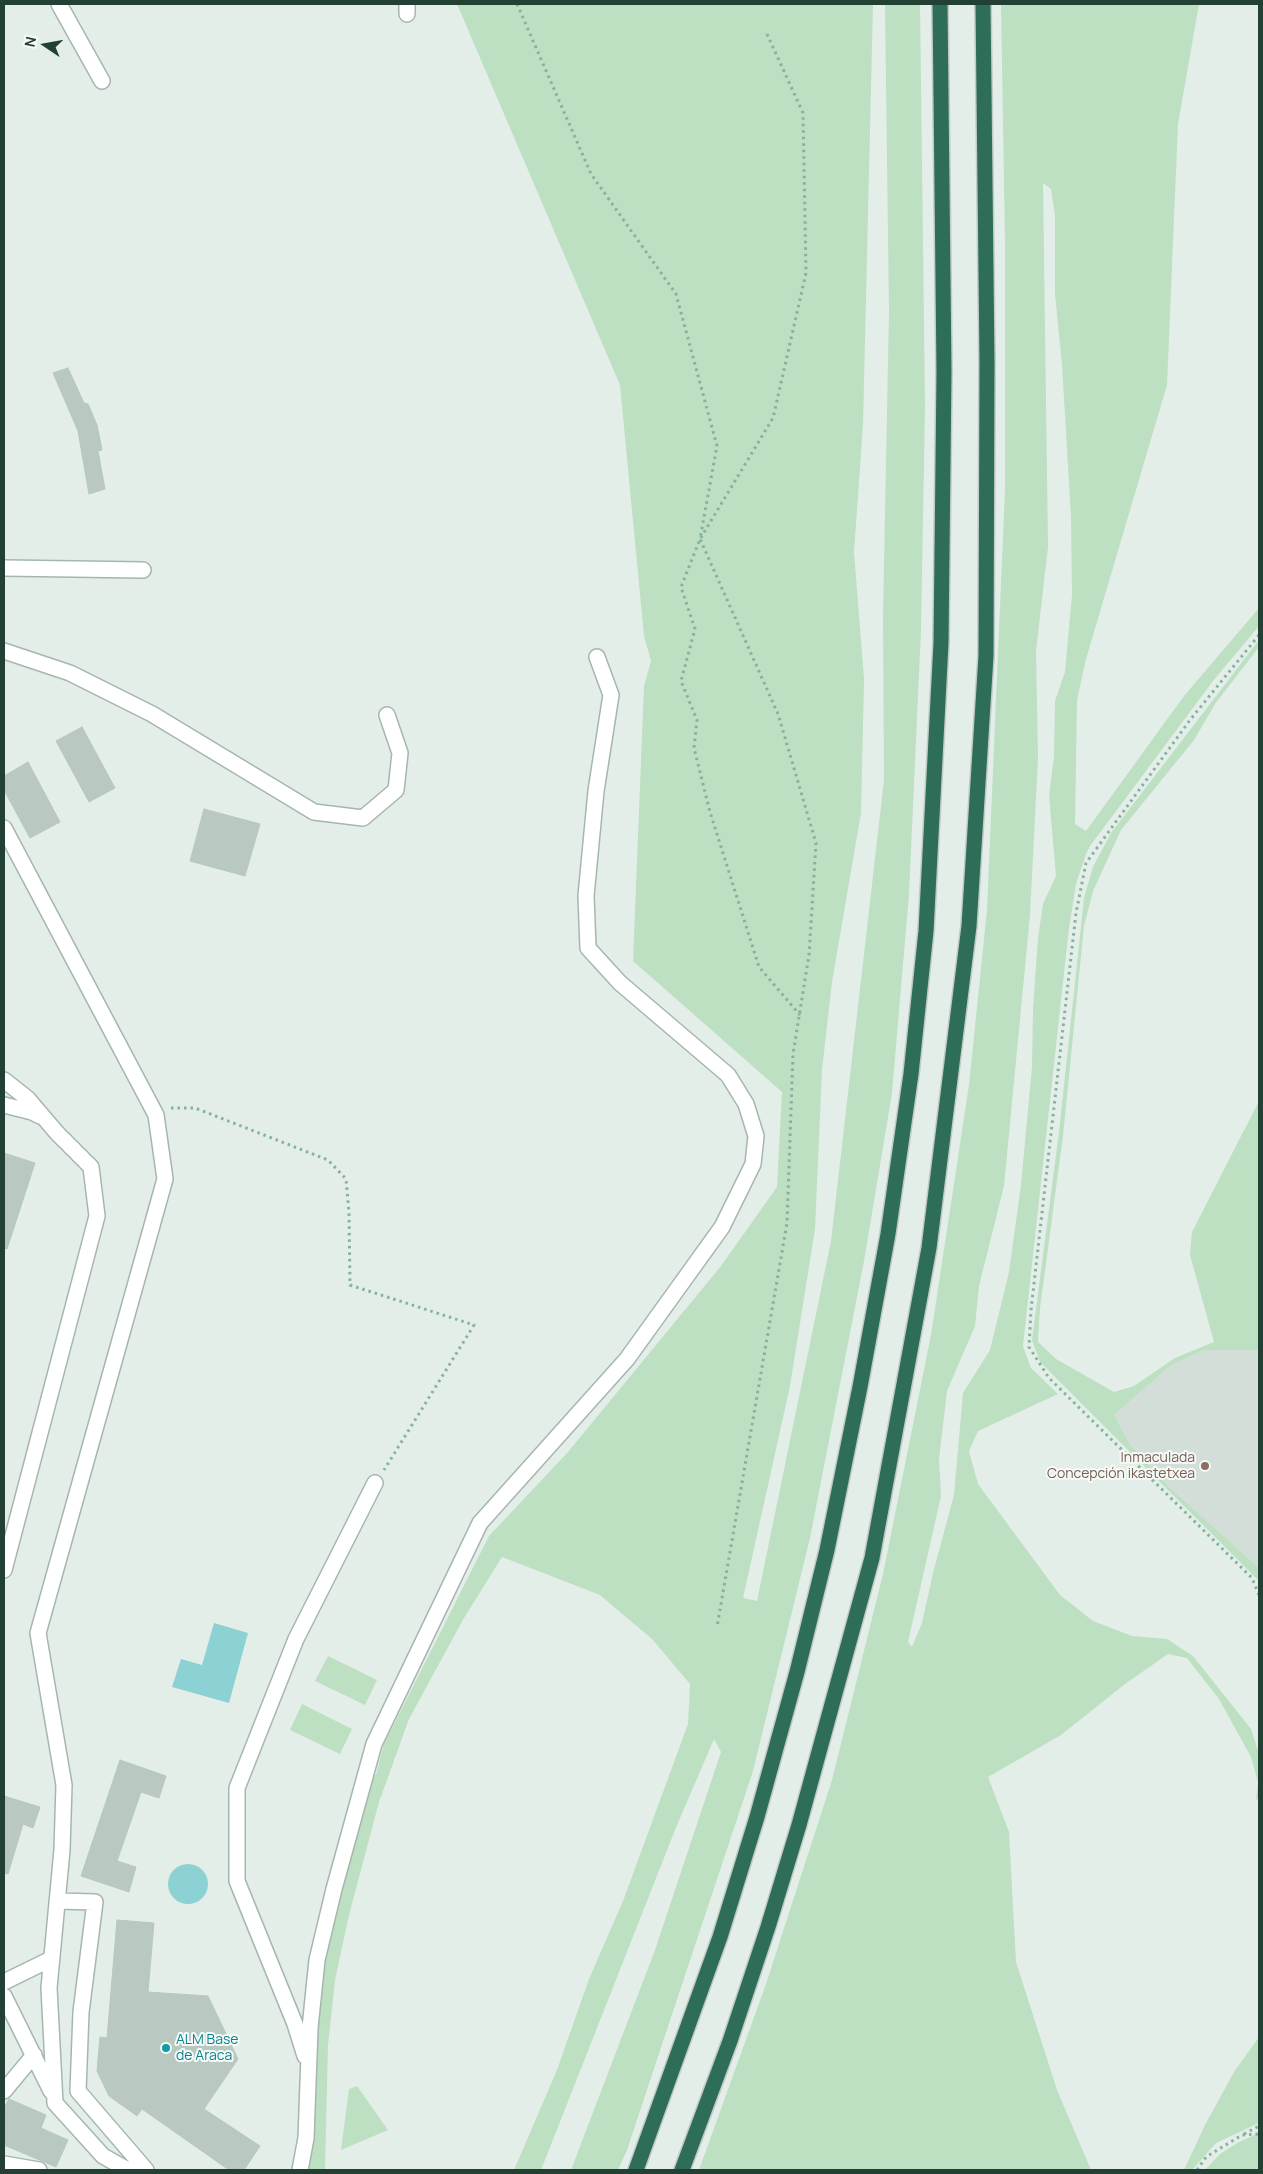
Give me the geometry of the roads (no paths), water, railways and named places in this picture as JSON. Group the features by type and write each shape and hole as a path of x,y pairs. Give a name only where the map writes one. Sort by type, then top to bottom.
{"highway":[{"path":"636,2170 720,1937 757,1817 798,1672 828,1550 860,1387 888,1234 911,1074 926,930 941,643 944,362 940,4"},
{"path":"682,2170 730,2042 768,1927 799,1825 865,1585 872,1558 901,1407 929,1248 969,926 986,656 987,352 984,4"}],"street":[{"path":"59,4 102,81"},
{"path":"4,568 143,570"},
{"path":"4,651 70,673 152,714 314,812 363,818 396,790 400,753 387,715"},
{"path":"300,2170 306,2138 310,2028 317,1960 334,1889 374,1744 480,1523 627,1359 722,1227 753,1164 756,1136 746,1104 728,1075 620,983 588,948 586,896 596,791 610,695 597,657"},
{"path":"4,828 156,1115 165,1179 38,1633 64,1785 62,1850 49,1988 55,2103 103,2156 128,2170"},
{"path":"4,1080 28,1099 91,1166 97,1216 4,1570"},
{"path":"4,1105 32,1112 46,1120"},
{"path":"308,2068 295,2024 238,1881 237,1788 296,1639 376,1483"},
{"path":"57,1901 95,1902 80,2012 78,2092 146,2170"},
{"path":"4,1982 51,1959"},
{"path":"4,1996 54,2097"},
{"path":"4,2091 34,2055"},
{"path":"4,2164 39,2170"}],"water":[{"path":"214,1623 248,1633 229,1703 172,1687 181,1659 202,1665"},
{"path":"192,1864 199,1867 205,1873 208,1884 207,1892 199,1901 192,1904 184,1904 177,1901 169,1892 168,1880 171,1873 180,1865"}],"place":[{"name":"Inmaculada Concepción ikastetxea","path":"1205,1466"},
{"name":"ALM Base de Araca","path":"166,2048"}]}
